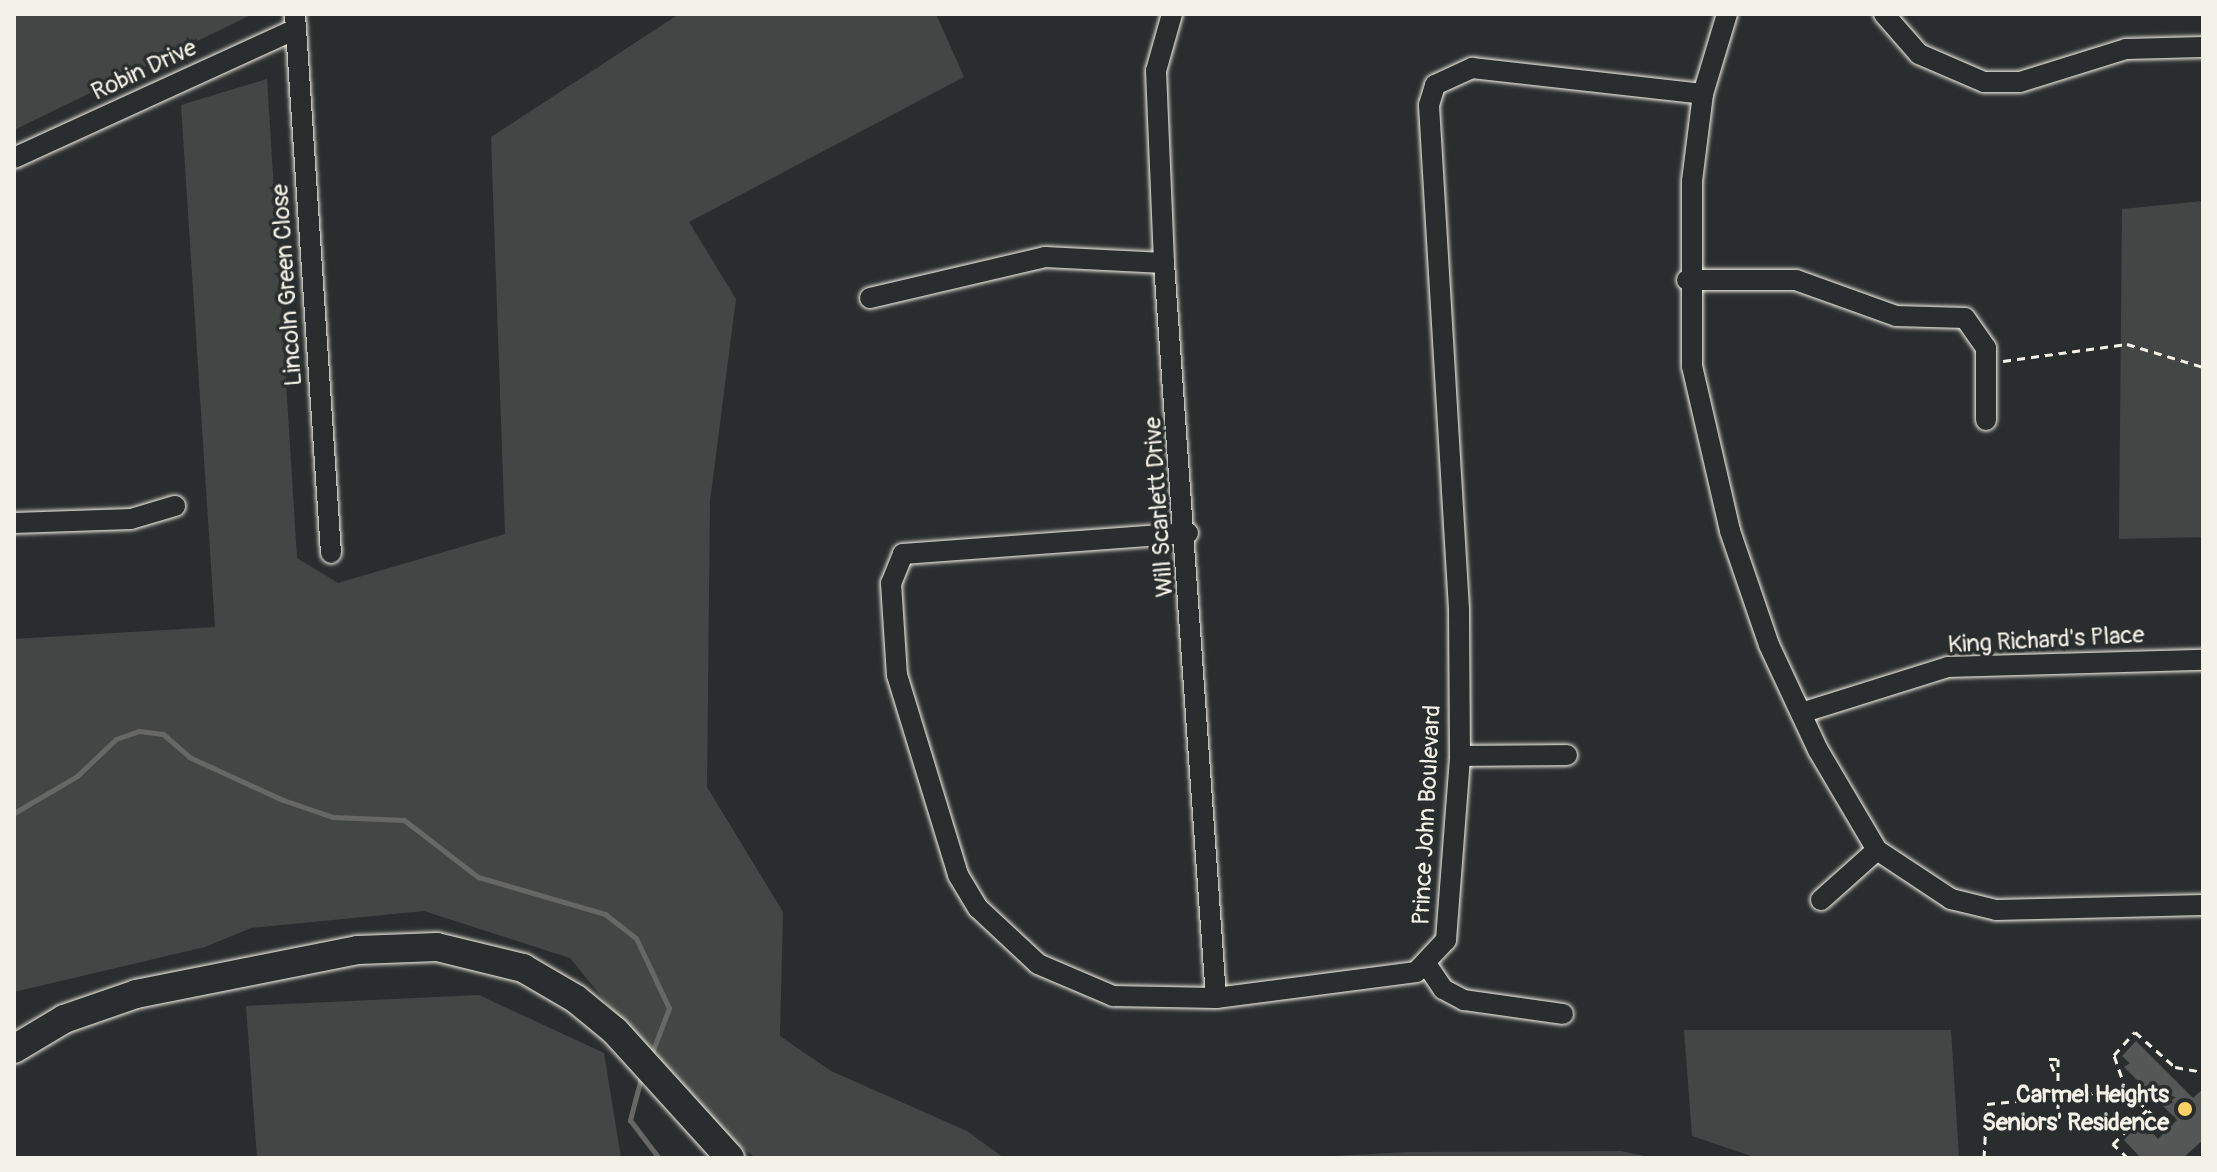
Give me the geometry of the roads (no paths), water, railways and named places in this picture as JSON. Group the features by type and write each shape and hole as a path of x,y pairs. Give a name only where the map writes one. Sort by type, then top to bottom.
{"main road":[{"path":"14,1032 58,1006 133,980 437,947 523,968 576,999 631,1049 730,1158"},
{"path":"14,1049 104,1003 260,966"}],"street":[{"name":"Will Scarlett Drive","path":"1172,14 1156,71 1164,263 1188,533 1216,998"},
{"path":"1727,14 1703,94 1687,280 1710,469 1769,645 1801,713 1877,850 1951,899 1996,910 2203,905"},
{"path":"1884,14 1919,54 1984,82 2032,79 2126,49 2203,47"},
{"name":"Robin Drive","path":"14,158 295,21"},
{"name":"Lincoln Green Close","path":"295,21 331,553"},
{"name":"Prince John Boulevard","path":"1427,965 1446,940 1460,756 1459,609 1429,105 1435,85 1472,68 1703,94"},
{"path":"870,298 1045,257 1164,263"},
{"path":"1687,280 1796,280 1896,316 1965,318 1981,335 1987,364 1986,420"},
{"path":"14,523 131,519 175,506"},
{"path":"1188,533 920,549 903,554 891,583 897,675 943,840 978,908 1038,964 1113,996 1216,998 1427,965 1443,989 1464,1000 1563,1014"},
{"name":"King Richard's Place","path":"1801,713 1948,667 2203,660"},
{"path":"1460,756 1567,755"},
{"path":"1821,900 1877,850"}],"waterway":[{"path":"14,813 77,776 116,739 139,731 163,734 189,757 283,800 333,817 404,820 478,877 605,914 636,938 669,1008 650,1058"},
{"path":"642,1074 630,1120 659,1158"}],"place":[{"name":"Carmel Heights Seniors' Residence","path":"2185,1109"}]}
